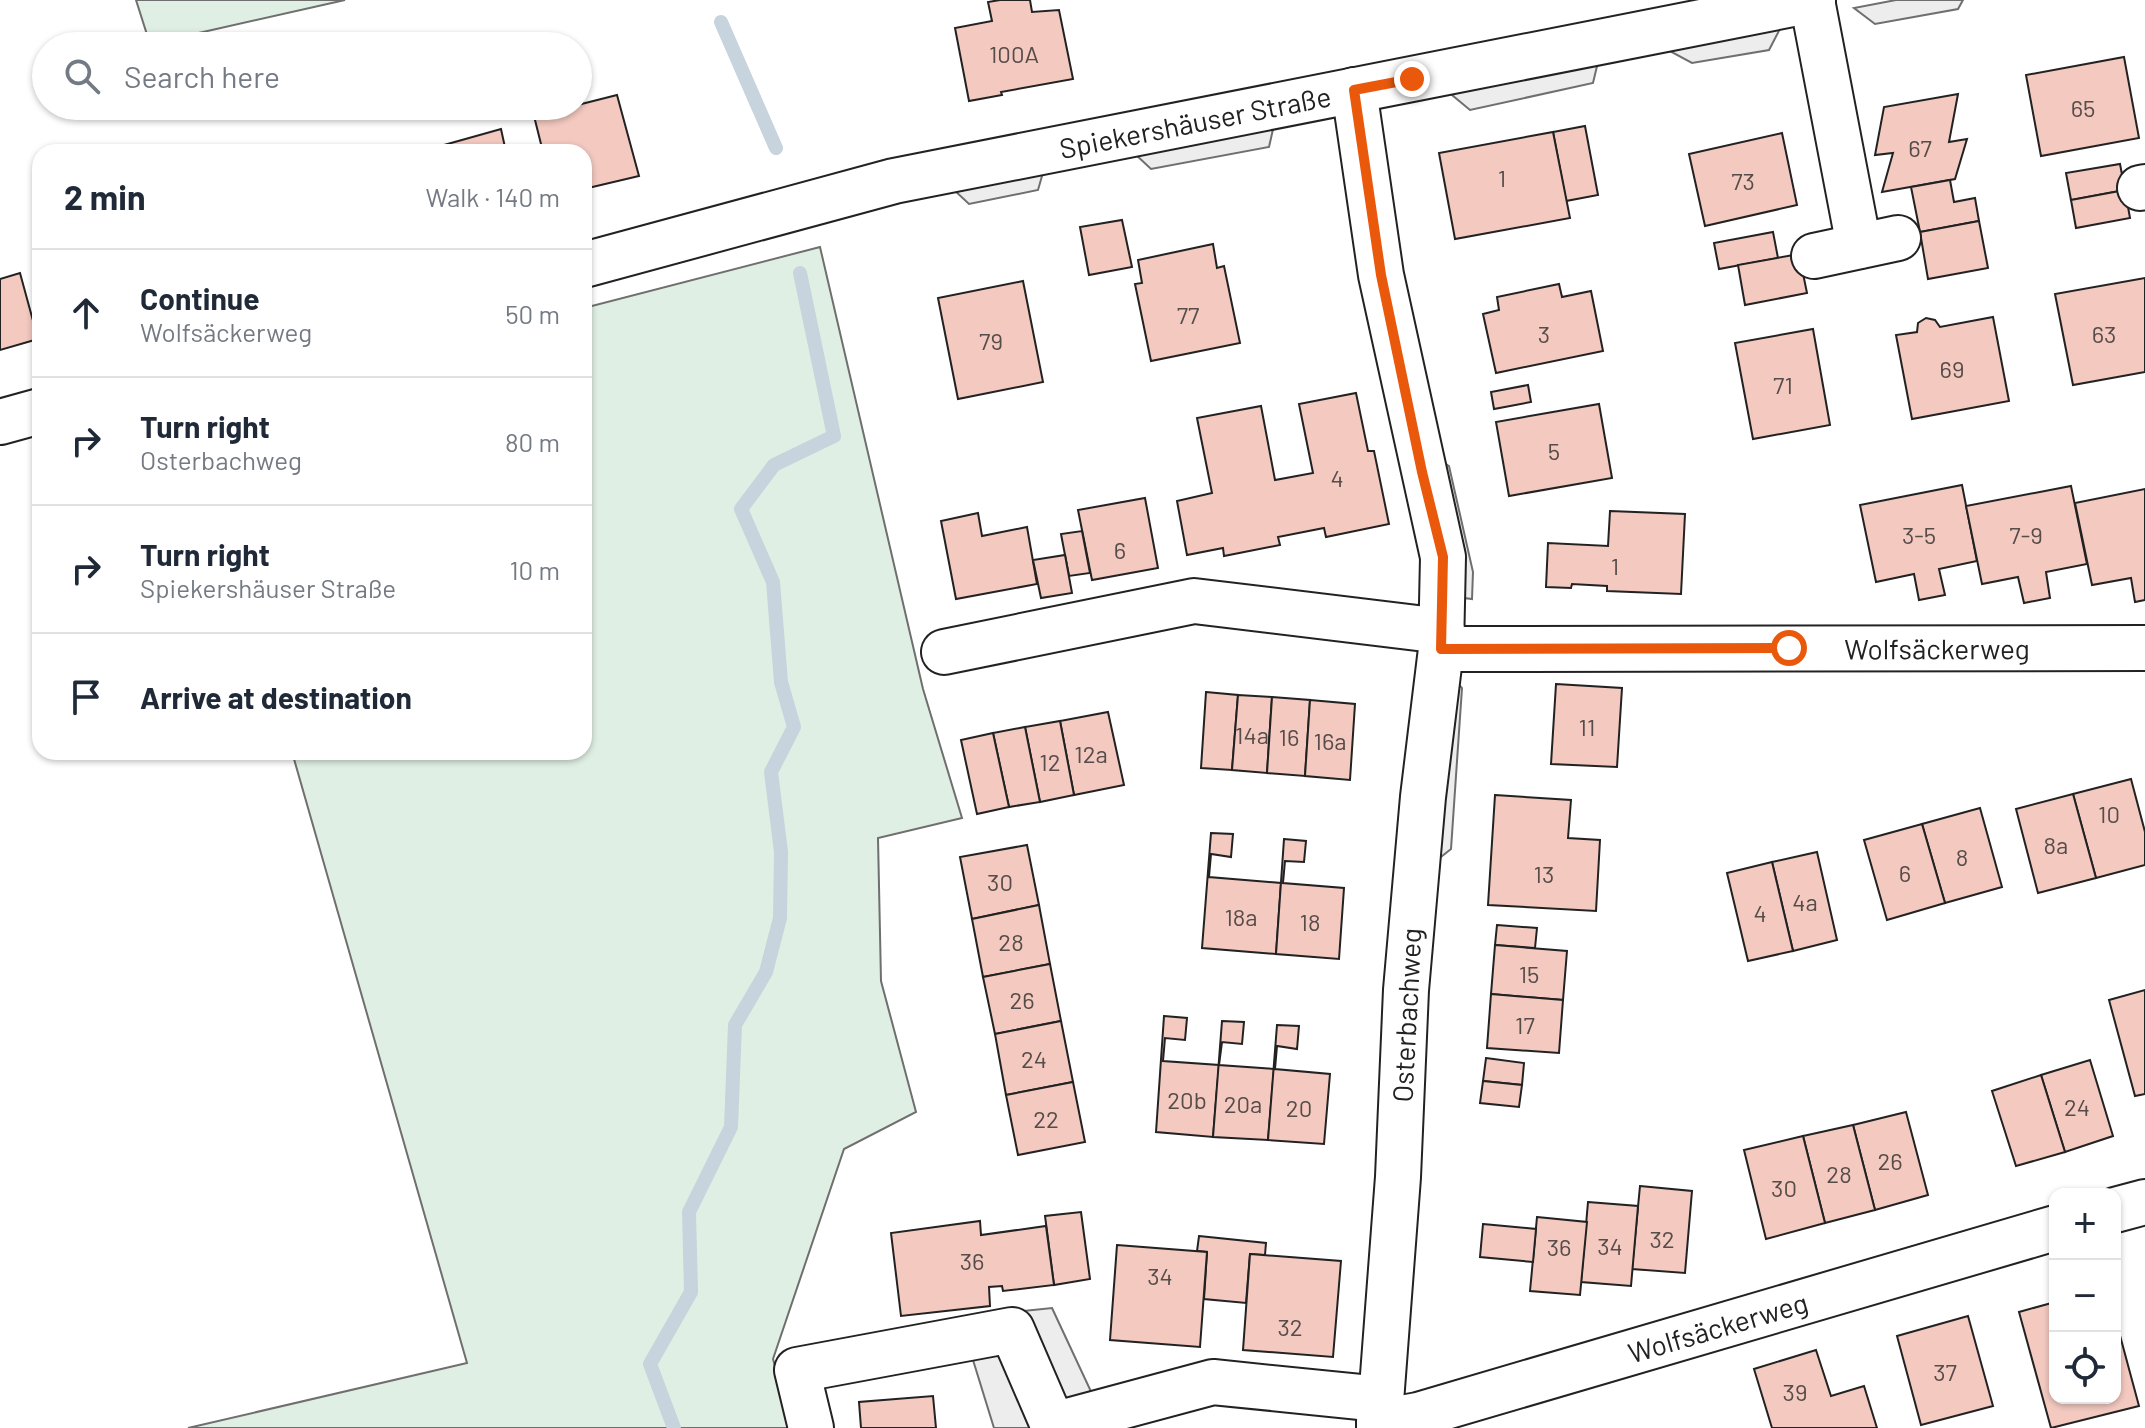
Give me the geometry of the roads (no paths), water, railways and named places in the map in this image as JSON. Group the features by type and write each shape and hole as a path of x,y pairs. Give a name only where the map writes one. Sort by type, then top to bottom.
{"street":[{"name":"Spiekershäuser Straße","path":"592,263 894,181 1813,0 1879,242 1814,256"},
{"name":"Osterbachweg","path":"1354,90 1381,275 1443,557 1441,640 1406,990 1398,1177 1379,1416"},
{"path":"0,422 32,413"},
{"path":"944,652 1194,601 1441,640"},
{"name":"Wolfsäckerweg","path":"1441,640 2145,648"},
{"path":"2121,1208 2145,1202"},
{"name":"Wolfsäckerweg","path":"1379,1416 1418,1415 2049,1230"},
{"path":"811,1428 797,1370 1012,1330 1053,1425 1213,1382 1379,1416"}],"waterway":[{"path":"721,22 776,148"},
{"path":"674,1428 650,1364 691,1292 689,1212 731,1127 735,1025 766,972 780,918 781,852 771,772 794,727 781,682 773,582 741,509 774,465 834,436 800,273"}]}
